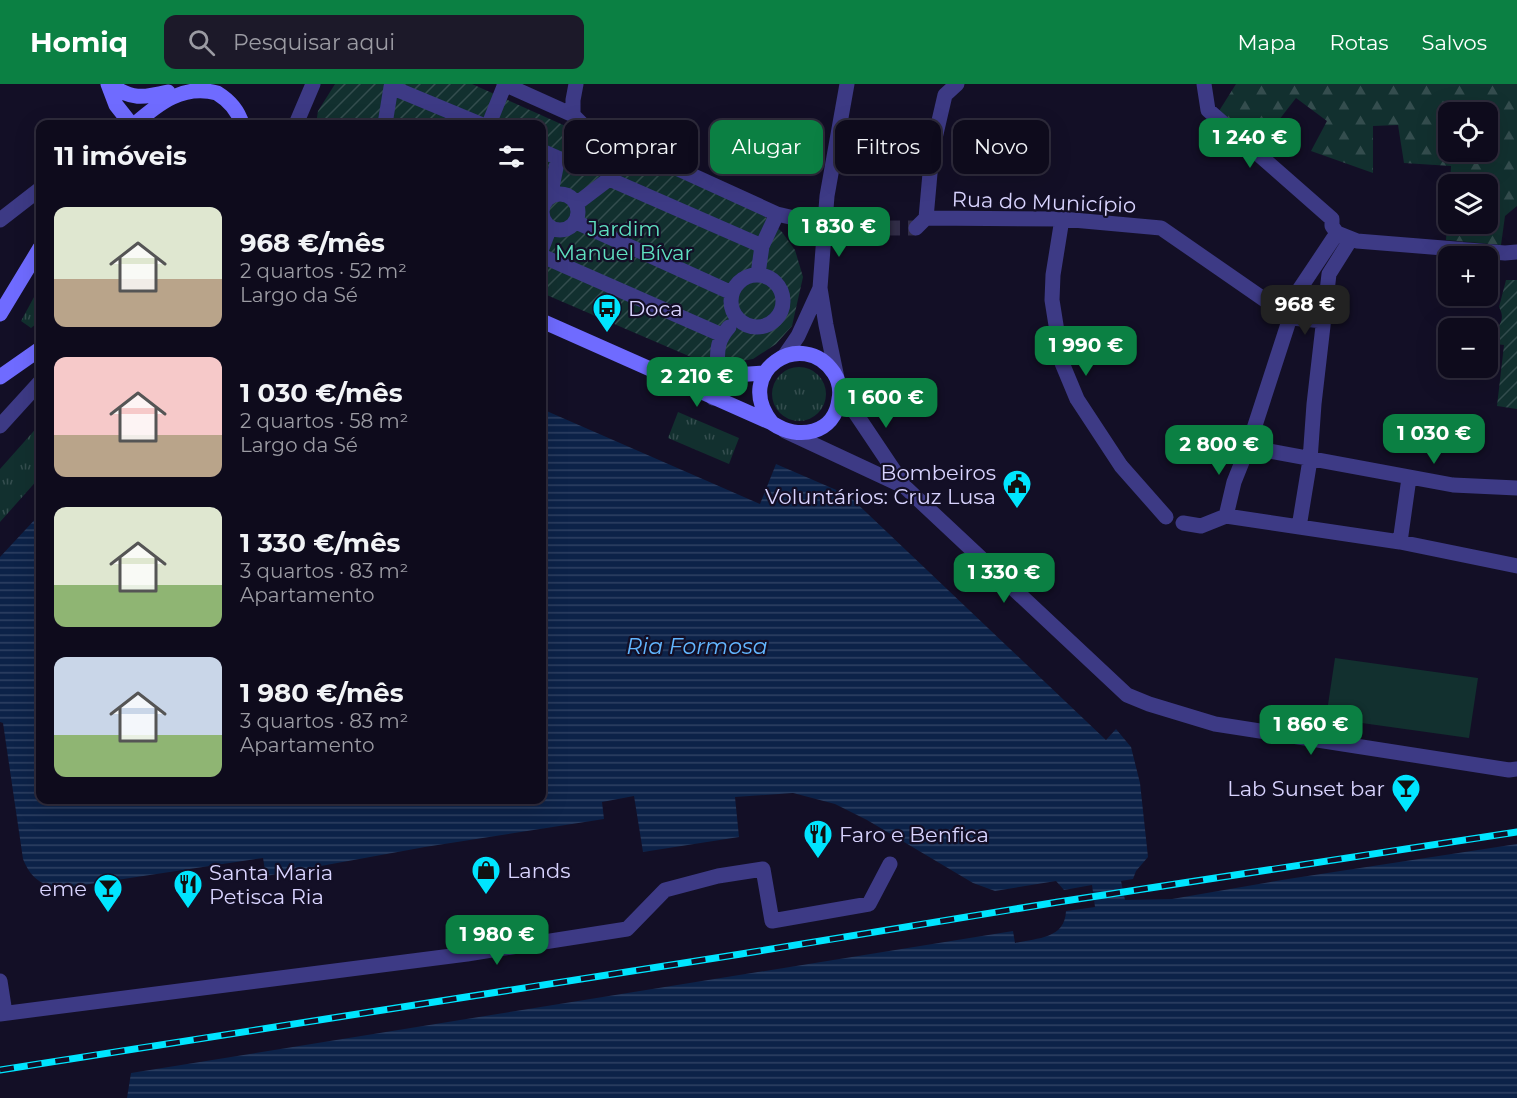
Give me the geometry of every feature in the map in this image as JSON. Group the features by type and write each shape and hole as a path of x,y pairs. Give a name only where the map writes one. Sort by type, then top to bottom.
{"street":[{"path":"109,84 124,94 148,97 171,92 187,85 219,89 237,111 240,120"},
{"path":"109,84 116,105 129,120"},
{"path":"298,120 313,84"},
{"path":"491,120 505,84 573,115 584,126 777,213 824,225 862,228"},
{"path":"573,115 576,84"},
{"path":"848,84 827,196 820,288 839,384 839,402 828,422 807,433 795,434 778,427 764,413 759,400 760,386 764,373 773,362 785,355 801,353 816,356 829,365 839,384 905,487 1127,695 1215,724 1509,770 1517,769"},
{"name":"Rua do Município","path":"957,84 945,95 932,152 921,223 1062,219 1161,228 1291,318"},
{"path":"1204,84 1208,110 1332,219 1332,226 1344,236 1357,241 1505,253 1517,252"},
{"path":"386,120 390,86 471,120"},
{"path":"138,120 171,92"},
{"path":"546,153 558,158 546,200"},
{"path":"576,204 609,179 762,246"},
{"path":"0,220 36,192"},
{"path":"546,202 562,194 573,199 578,216 572,226 561,231 550,227 546,222"},
{"path":"758,274 762,246 777,213"},
{"path":"1062,219 1053,275 1052,300 1062,363 1077,399 1122,466 1166,517"},
{"path":"576,222 732,293"},
{"path":"546,238 550,227"},
{"path":"1226,516 1234,482 1248,447 1299,290 1344,236"},
{"path":"1299,527 1310,460 1329,274 1344,236"},
{"path":"0,314 36,255"},
{"path":"546,258 722,335"},
{"path":"758,274 773,280 779,287 783,303 777,319 761,327 752,327 737,318 732,311 732,293 742,279 758,274"},
{"path":"785,355 798,336 820,288"},
{"path":"713,398 717,377 716,350 722,335 737,318"},
{"path":"1291,318 1324,321"},
{"path":"546,323 905,487"},
{"path":"0,377 36,352"},
{"path":"635,363 706,377 764,373"},
{"path":"0,426 36,386"},
{"path":"1248,447 1454,485 1517,488"},
{"path":"1400,542 1409,478"},
{"path":"1182,524 1201,526 1226,516 1400,542 1517,566"},
{"path":"0,981 3,1013 467,954 627,929 665,890 718,876 763,869 772,921 869,904 890,864"}],"green space":[{"name":"Jardim Manuel Bívar","path":"335,84 472,84 564,125 564,174 673,174 762,214 782,232 795,250 803,277 792,326 776,344 753,359 725,364 698,360 546,295 546,120 317,120 318,111"},
{"path":"1236,84 1517,84 1517,206 1505,216 1501,245 1446,240 1446,234 1498,234 1498,174 1451,174 1451,166 1404,163 1398,125 1373,126 1373,173 1311,151 1327,121 1296,98 1261,143 1219,111"},
{"path":"1506,280 1517,280 1517,409 1497,406 1504,345 1498,344 1498,327 1502,315 1499,307"},
{"path":"36,293 36,324 31,328 21,321"},
{"path":"799,367 809,369 818,375 824,384 826,394 824,404 818,413 809,419 799,421 789,419 780,413 774,404 772,394 774,384 780,375 789,369"},
{"path":"678,412 739,438 729,464 668,438"},
{"path":"36,428 36,482 0,522 0,469"},
{"path":"1335,658 1478,678 1469,738 1326,718"}],"water":[{"name":"Ria Formosa","path":"546,411 760,504 776,464 848,495 1106,740 1116,729 1131,747 1140,783 1148,857 1136,871 1133,879 1121,881 1125,900 1172,899 1517,844 1517,1098 127,1098 131,1073 1013,931 1015,943 1041,938 1061,927 1066,911 1095,907 1092,885 1064,890 1056,881 995,891 973,883 867,820 835,804 793,793 735,797 739,837 643,852 634,796 602,802 604,819 425,847 266,876 263,858 57,889 32,875 23,859 3,723 0,722 0,557 36,518 36,804 546,804"}],"tunnel":[{"path":"862,228 916,228"}],"railway":[{"path":"0,1070 1058,902 1517,832"}],"place":[{"name":"Doca","path":"607,334"},
{"name":"Bombeiros Voluntários: Cruz Lusa","path":"1017,510"},
{"name":"Lab Sunset bar","path":"1406,814"},
{"name":"Faro e Benfica","path":"818,860"},
{"name":"Lands","path":"486,896"},
{"name":"Santa Maria Petisca Ria","path":"188,910"},
{"name":"eme","path":"108,914"}]}
